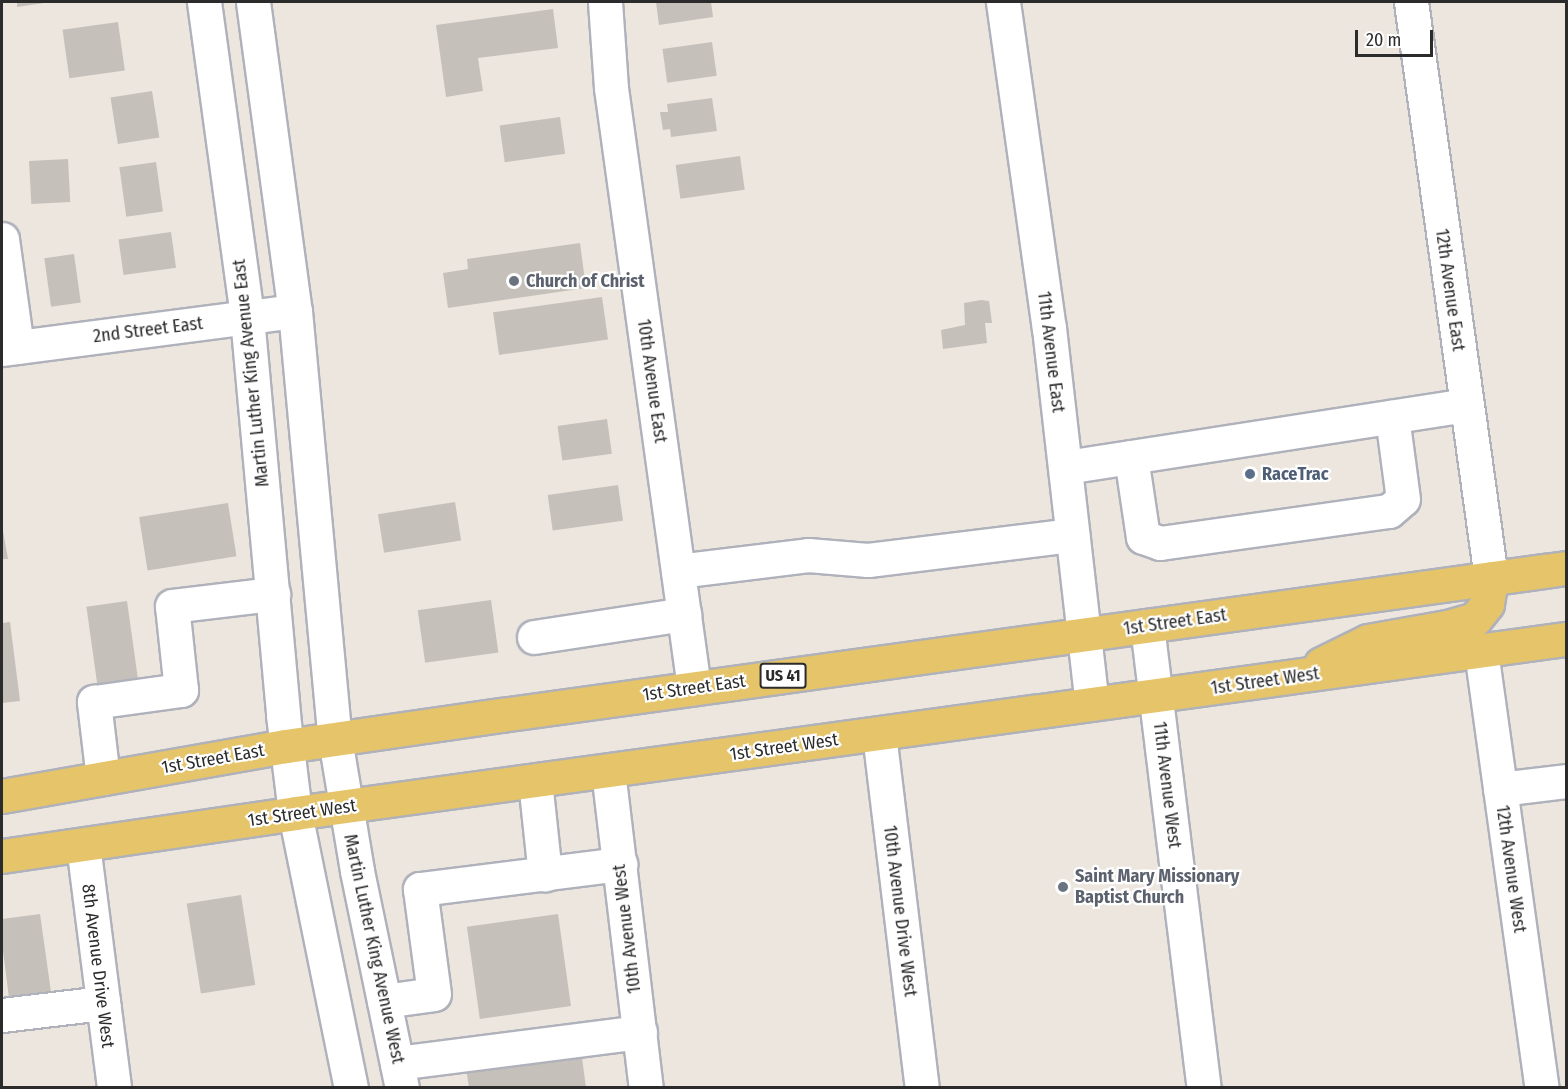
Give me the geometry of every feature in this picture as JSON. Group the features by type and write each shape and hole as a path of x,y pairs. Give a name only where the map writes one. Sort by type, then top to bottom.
{"main road":[{"name":"1st Street East","path":"2,796 286,746 1566,568"},
{"path":"1295,677 1368,641 1457,625 1475,619 1487,604 1491,578"},
{"name":"1st Street West","path":"2,856 295,813 535,782 1566,639"}],"street":[{"name":"Martin Luther King Avenue East","path":"204,2 247,317 286,746"},
{"path":"253,2 296,311 335,739"},
{"name":"10th Avenue East","path":"605,2 611,88 694,688"},
{"name":"11th Avenue East","path":"1003,2 1066,467 1092,704"},
{"name":"12th Avenue East","path":"1411,2 1491,578"},
{"path":"2,239 9,348"},
{"name":"2nd Street East","path":"9,348 296,311"},
{"path":"1066,467 1466,405"},
{"path":"1131,457 1143,537 1160,543 1389,511 1403,499 1392,417"},
{"path":"678,571 808,555 868,560 1072,535"},
{"path":"103,778 94,702 181,690 172,606 273,594"},
{"path":"534,637 684,614"},
{"name":"11th Avenue West","path":"1147,626 1204,1088"},
{"name":"12th Avenue West","path":"1481,651 1542,1088"},
{"name":"10th Avenue Drive West","path":"879,734 922,1088"},
{"name":"Martin Luther King Avenue West","path":"335,739 345,807 400,1075"},
{"path":"286,746 295,813 351,1088"},
{"name":"10th Avenue West","path":"608,771 646,1088"},
{"path":"1500,789 1566,781"},
{"path":"535,782 545,874"},
{"name":"8th Avenue Drive West","path":"83,845 114,1088"},
{"path":"384,1001 434,994 420,890 620,864"},
{"path":"2,1015 103,1003"},
{"path":"400,1075 640,1032"}],"building":[{"path":"17,2 44,2 44,3 17,7"},
{"path":"656,2 711,2 713,17 659,25"},
{"path":"553,9 558,48 478,58 483,91 446,97 436,25"},
{"path":"118,22 125,71 69,78 63,30"},
{"path":"712,42 717,76 667,83 662,49"},
{"path":"152,91 159,137 118,144 111,98"},
{"path":"712,98 717,131 671,137 670,129 663,130 660,112 668,112 667,104"},
{"path":"560,117 565,154 505,162 500,125"},
{"path":"740,156 745,190 680,199 676,165"},
{"path":"68,159 70,202 31,204 29,161"},
{"path":"156,162 163,212 126,217 119,167"},
{"path":"171,232 176,268 124,275 119,239"},
{"name":"Church of Christ","path":"580,243 586,288 448,308 443,273 468,269 467,259"},
{"path":"74,254 81,303 51,307 44,258"},
{"path":"602,297 608,340 499,355 493,312"},
{"path":"989,301 992,323 985,323 987,343 943,349 941,330 965,325 964,303"},
{"path":"607,419 612,454 562,461 557,426"},
{"path":"618,485 623,521 553,531 548,495"},
{"path":"455,502 461,541 384,553 378,514"},
{"path":"228,503 236,556 148,570 139,517"},
{"path":"2,525 8,559 2,559"},
{"path":"491,600 498,652 425,663 418,610"},
{"path":"127,601 138,681 98,687 86,607"},
{"path":"10,622 20,701 2,703 2,623"},
{"path":"241,895 255,985 201,993 187,904"},
{"path":"40,914 51,992 9,998 2,943 2,919"},
{"path":"558,914 571,1006 480,1019 467,927"},
{"path":"581,1050 586,1088 469,1088 466,1067"}],"place":[{"name":"Church of Christ","path":"514,281"},
{"name":"RaceTrac","path":"1250,474"},
{"name":"Saint Mary Missionary Baptist Church","path":"1063,887"}]}
